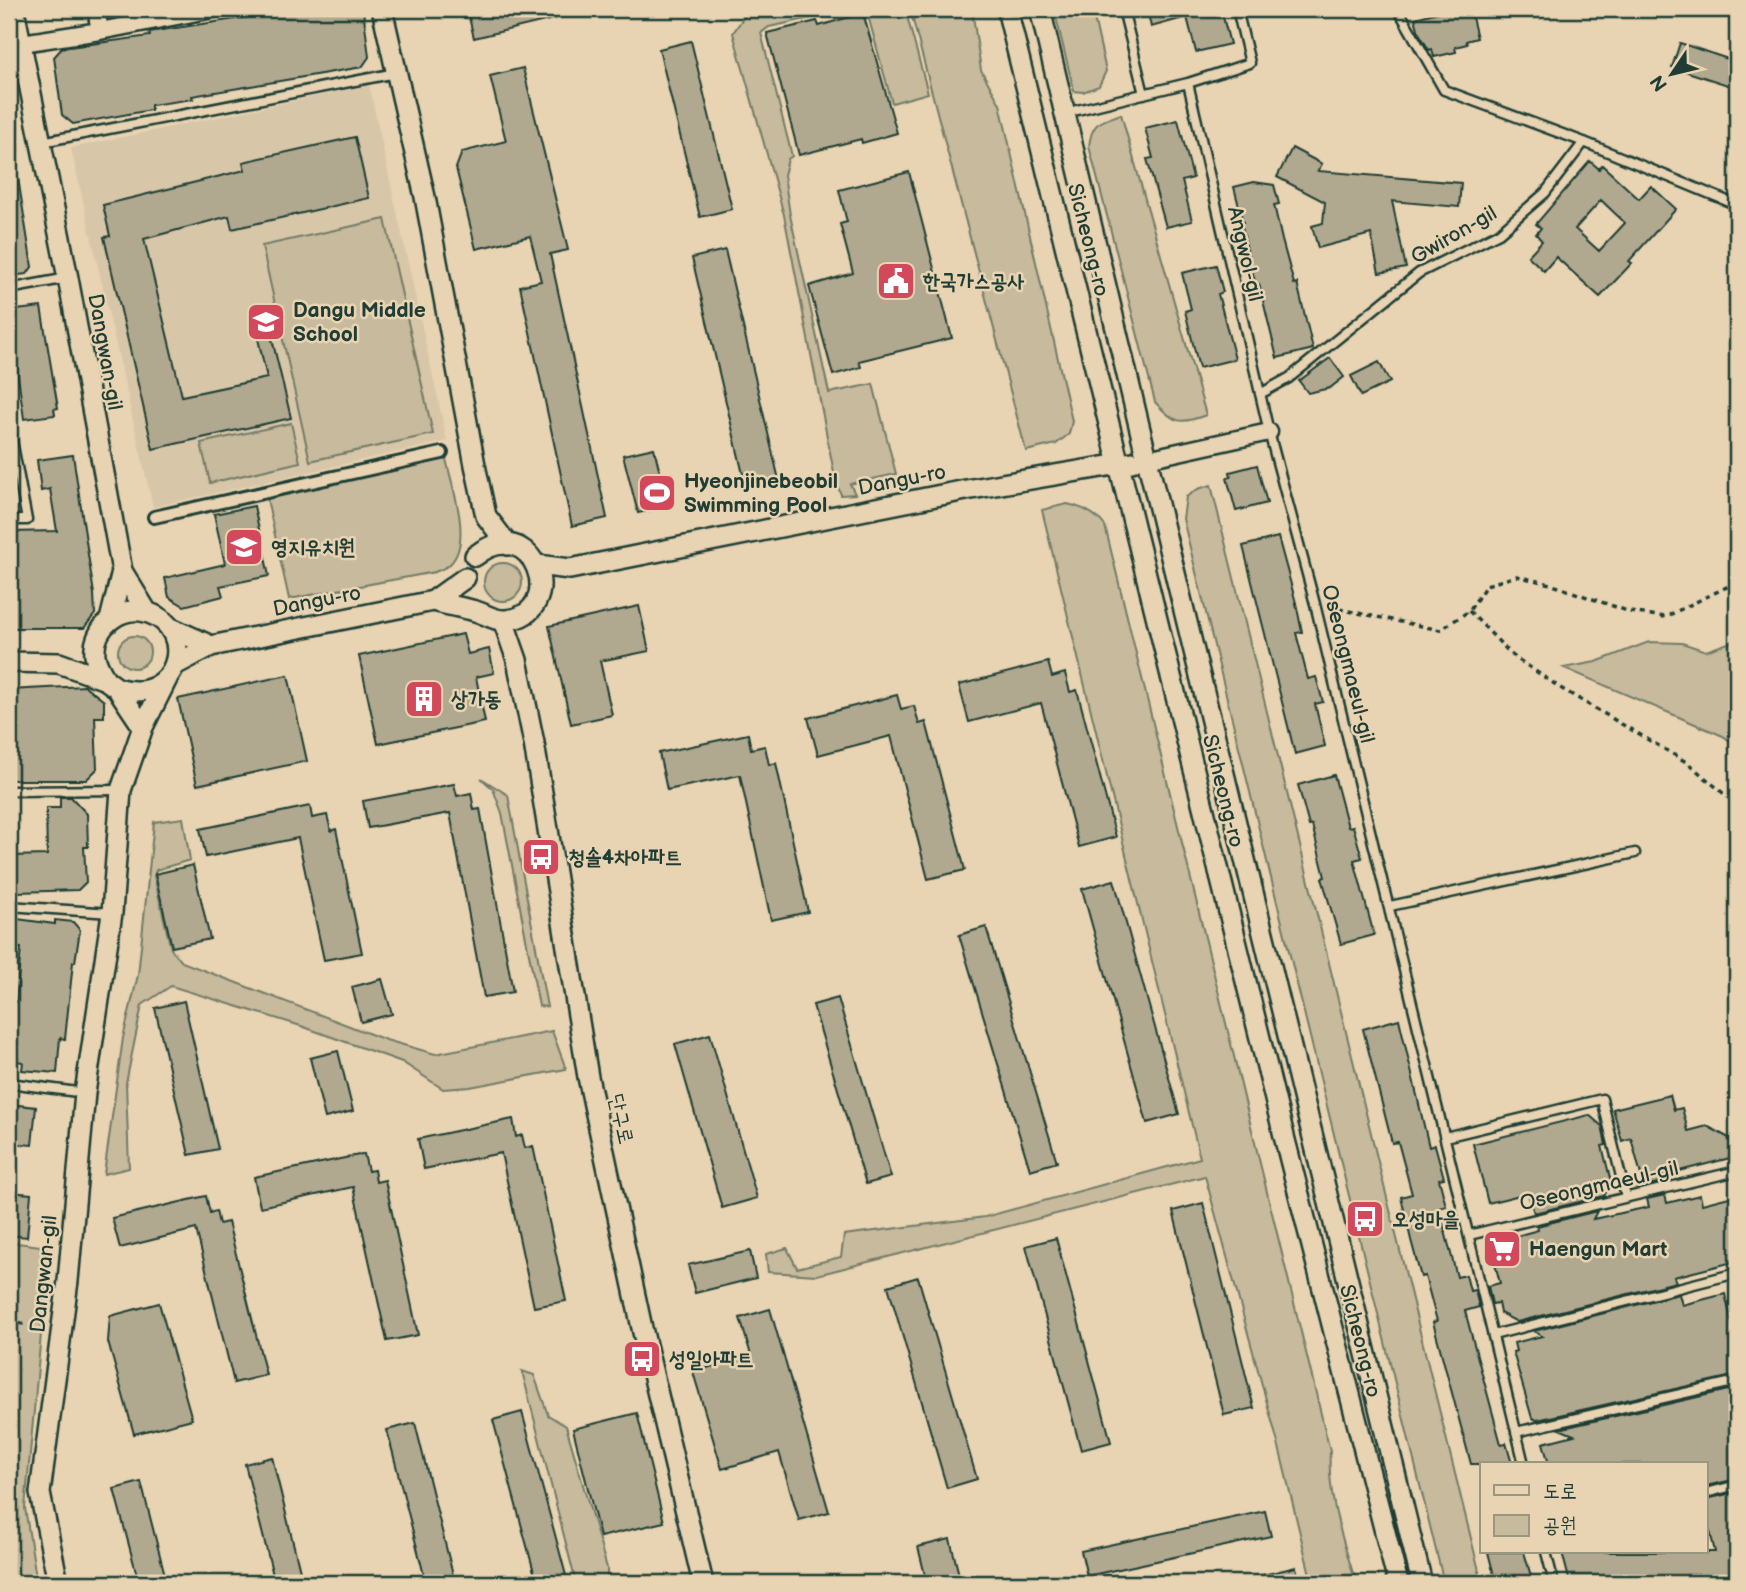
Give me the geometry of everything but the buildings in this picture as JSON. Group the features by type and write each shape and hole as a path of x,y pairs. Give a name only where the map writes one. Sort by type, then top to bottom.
{"street":[{"name":"Dangwan-gil","path":"14,9 15,44 40,142 68,278 121,570"},
{"path":"96,9 100,32"},
{"path":"15,44 100,32 213,9"},
{"path":"382,9 425,197 486,516 508,545"},
{"name":"Sicheong-ro","path":"1007,9 1284,1140 1398,1583"},
{"name":"Sicheong-ro","path":"1040,9 1147,459 1422,1583"},
{"path":"1147,459 1269,432"},
{"path":"154,517 442,453"},
{"name":"Dangu-ro","path":"570,569 966,491 1147,459"},
{"path":"479,612 470,602 465,578 475,556 486,516"},
{"path":"433,601 503,620 516,618 536,602 540,577 537,565 530,555 520,548 496,545 475,556"},
{"path":"537,565 570,569"},
{"path":"540,590 570,569"},
{"path":"121,570 147,612"},
{"path":"110,620 121,570"},
{"path":"433,601 465,578"},
{"name":"Dangu-ro","path":"172,671 211,646 433,601"},
{"path":"143,727 98,668 96,642 101,630 121,613 134,610 147,612 169,627 211,646"},
{"path":"517,660 527,611"},
{"name":"단구로","path":"503,620 517,660 534,743 588,1077 642,1328 703,1583"},
{"path":"9,662 59,663 131,692 145,692 158,687 172,671 177,652 169,627"},
{"path":"59,663 96,642"},
{"name":"Dangwan-gil","path":"58,1583 40,1493 68,1281 85,1093 112,913 121,790 143,727 172,671"}],"lane":[{"path":"1123,9 1144,94"},
{"path":"1065,113 1188,83 1250,63 1237,9"},
{"path":"1398,9 1444,90 1584,142 1737,205"},
{"path":"40,142 396,73"},
{"name":"Angwol-gil","path":"1188,83 1269,432"},
{"name":"Gwiron-gil","path":"1260,394 1289,377 1419,273 1499,233 1545,193 1584,142"},
{"path":"9,289 68,278"},
{"path":"9,424 27,520 9,520"},
{"name":"Oseongmaeul-gil","path":"1269,432 1390,906 1524,1462"},
{"path":"9,791 121,790"},
{"path":"1390,906 1635,853"},
{"path":"9,906 112,913"},
{"path":"9,1083 85,1093"},
{"path":"1445,1138 1602,1099 1626,1197"},
{"name":"Oseongmaeul-gil","path":"1469,1235 1737,1171"},
{"path":"1493,1335 1737,1273"},
{"path":"1516,1432 1737,1381"},
{"path":"1708,1492 1737,1485"},
{"path":"1547,1554 1554,1583"}],"path":[{"path":"1315,604 1440,630 1469,611 1486,584 1517,576 1550,584 1630,612 1665,617 1737,582"},
{"path":"1469,611 1513,656 1688,763 1737,805"},
{"path":"9,1322 24,1324"}],"shaded area":[{"name":"Dangu Middle School","path":"369,85 447,441 153,507 71,148"}],"green space":[{"path":"749,9 853,9 769,27 761,33 792,156 788,159 784,175 790,215 829,393 873,384 896,474 850,484 855,494 841,495 835,478 784,215 733,33"},
{"path":"905,9 928,93 892,103 867,12"},
{"path":"910,9 972,9 981,70 1000,104 1072,421 1069,434 1056,444 1026,451"},
{"path":"1054,9 1092,9 1106,71 1099,86 1083,92 1074,91"},
{"path":"1121,114 1206,415 1190,420 1173,418 1155,402 1089,146 1092,132 1098,124"},
{"path":"385,219 433,434 310,461 262,246"},
{"path":"291,423 300,462 210,483 201,443"},
{"path":"446,459 460,528 457,554 450,564 435,572 289,599 267,499"},
{"path":"1211,485 1482,1583 1444,1583 1183,519 1186,497"},
{"path":"1067,504 1088,511 1105,526 1330,1451 1333,1502 1356,1583 1312,1583 1279,1447 1205,1176 817,1275 768,1272 766,1254 787,1248 797,1268 841,1257 844,1235 985,1217 1200,1158 1042,510"},
{"path":"503,563 517,568 522,582 517,596 503,601 489,596 484,582 489,568"},
{"path":"134,636 145,641 150,652 145,663 134,668 123,663 118,652 123,641"},
{"path":"1737,640 1737,746 1723,736 1564,668 1596,662 1649,642 1682,643 1706,651"},
{"path":"481,778 508,795 547,1007 539,1006 502,813 493,789"},
{"path":"183,818 190,860 156,870 154,876 171,949 182,962 386,1040 435,1054 552,1031 566,1069 470,1087 443,1089 402,1062 301,1026 171,986 142,1005 126,1083 129,1168 104,1174 123,1038 138,975 154,822"},
{"path":"9,1242 49,1247 25,1508 37,1583 9,1583"},
{"path":"522,1371 534,1375 548,1415 566,1426 607,1568 607,1583 576,1583"}],"place":[{"name":"한국가스공사","path":"896,281"},
{"name":"Dangu Middle School","path":"266,322"},
{"name":"Hyeonjinebeobil Swimming Pool","path":"657,493"},
{"name":"영지유치원","path":"244,547"},
{"name":"상가동","path":"424,699"},
{"name":"청솔4차아파트","path":"541,857"},
{"name":"오성마을","path":"1365,1219"},
{"name":"Haengun Mart","path":"1502,1249"},
{"name":"성일아파트","path":"642,1359"}]}
